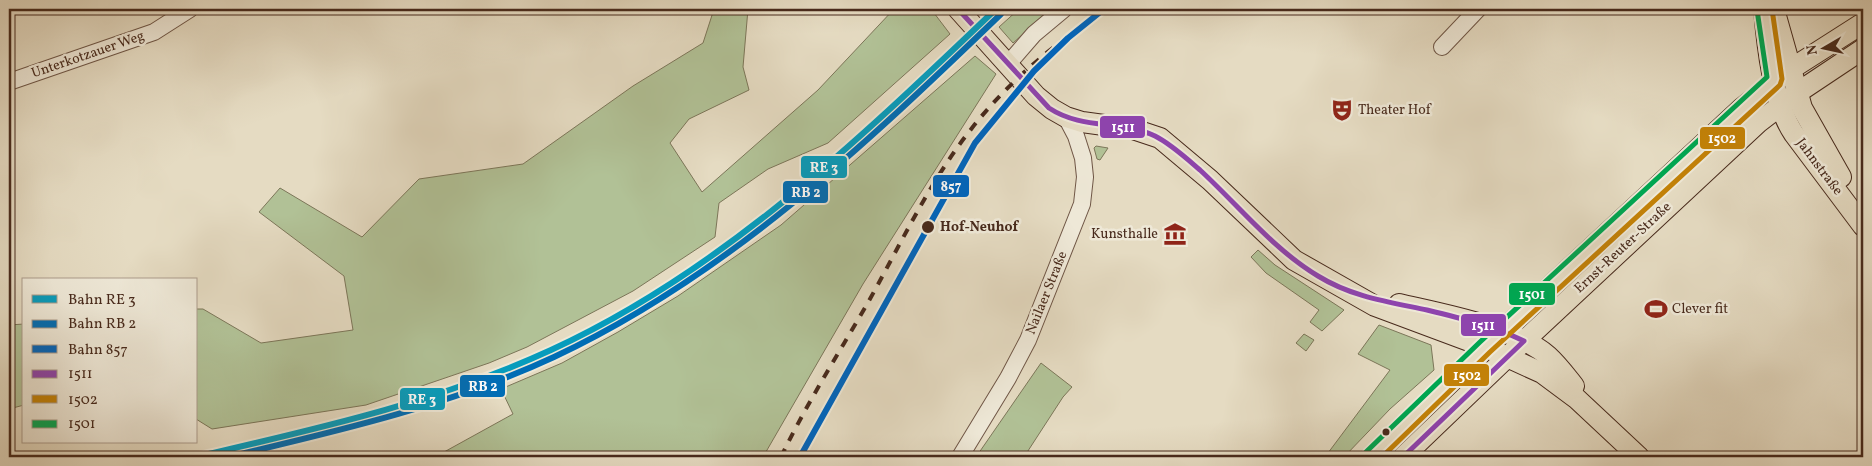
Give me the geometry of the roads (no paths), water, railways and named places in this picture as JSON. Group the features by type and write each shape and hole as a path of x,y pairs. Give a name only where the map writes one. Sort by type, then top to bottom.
{"main road":[{"path":"1764,9 1789,99"},
{"path":"1774,9 1783,74"},
{"path":"962,13 1036,96 1066,117 1082,122 1133,129 1165,142 1210,180 1282,250 1345,290 1387,311 1529,365 1557,383 1618,436"},
{"name":"Ernst-Reuter-Straße","path":"1371,457 1502,331 1742,108 1783,74 1863,23"},
{"name":"Ernst-Reuter-Straße","path":"1403,457 1507,356 1789,99 1863,49"},
{"name":"Jahnstraße","path":"1789,99 1807,119 1863,216"},
{"name":"Jahnstraße","path":"1789,99 1794,134 1863,226"},
{"path":"1345,290 1502,331 1524,341 1548,356 1618,436 1639,457"}],"street":[{"name":"Unterkotzauer Weg","path":"9,82 154,32 190,9"},
{"path":"1008,64 1034,34 1064,9"},
{"path":"1442,47 1478,9"},
{"name":"Nailaer Straße","path":"960,457 1008,378 1028,340 1082,204 1085,176 1083,158 1076,136 1066,117"}],"railway":[{"path":"781,457 811,400 929,192 956,149 983,114 1007,89 1032,65 1073,32"}],"rail line":[{"name":"857","path":"800,457 975,143 1034,71 1068,38 1104,9"}],"place":[{"name":"Theater Hof","path":"1342,110"},
{"name":"Hof-Neuhof","path":"928,227"},
{"name":"Kunsthalle","path":"1175,234"},
{"name":"Clever fit","path":"1656,309"}]}
